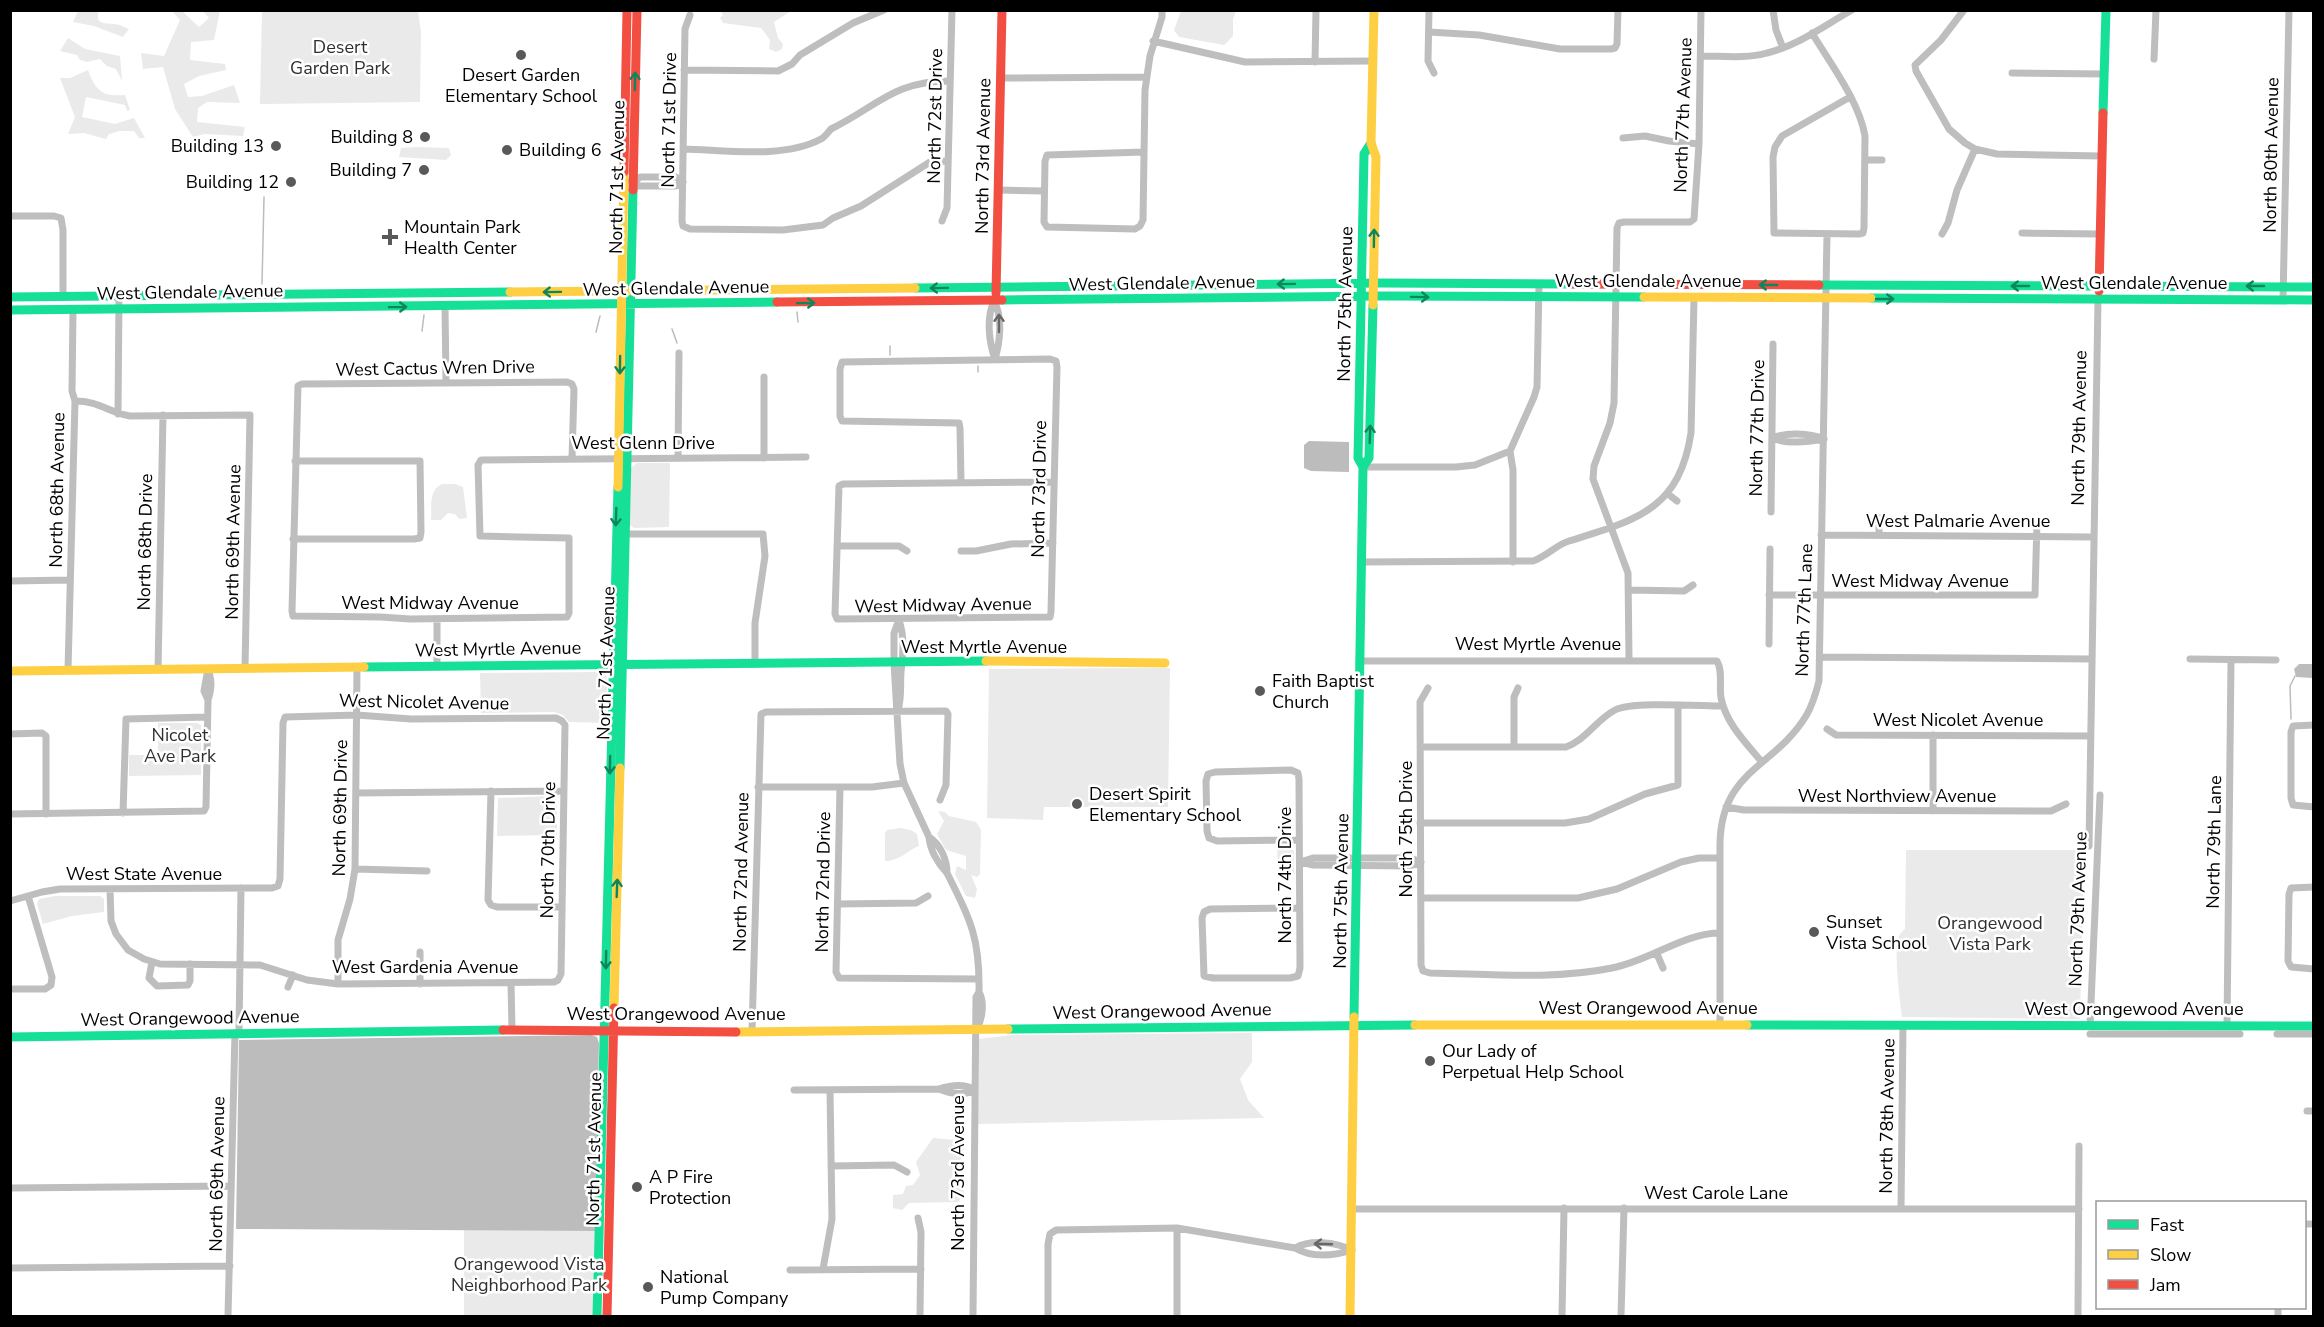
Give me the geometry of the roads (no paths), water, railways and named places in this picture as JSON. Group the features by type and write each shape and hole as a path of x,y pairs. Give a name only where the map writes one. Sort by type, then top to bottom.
{"main road":[{"name":"North 71st Avenue","path":"627,10 629,181"},
{"name":"North 71st Avenue","path":"607,1317 609,1031 617,665 629,181 637,10"},
{"name":"North 73rd Avenue","path":"994,301 997,287 1002,10"},
{"name":"North 75th Avenue","path":"1363,466 1369,458 1373,296 1376,157 1371,143 1374,10"},
{"name":"North 79th Avenue","path":"2098,300 2106,10"},
{"name":"North 75th Avenue","path":"1350,1317 1363,466 1358,458 1364,154 1371,143"},
{"name":"West Glendale Avenue","path":"10,297 1362,284 2313,286"},
{"path":"339,294 339,308"},
{"name":"West Glendale Avenue","path":"10,310 1373,296 2313,300"},
{"path":"24,310 27,303 47,302 63,297"},
{"name":"North 71st Avenue","path":"617,665 626,534 622,459"},
{"name":"West Myrtle Avenue","path":"10,671 1019,662 1165,663"},
{"name":"West Orangewood Avenue","path":"10,1038 512,1030 752,1031 1720,1025 2313,1026"},
{"name":"North 71st Avenue","path":"597,1317 609,1031"}],"street":[{"path":"684,70 778,71 854,23 884,10"},
{"name":"North 72st Drive","path":"942,221 947,208 952,10"},
{"path":"1144,153 1047,155 1044,222 1047,227 1135,229 1140,226 1143,220 1147,77 1153,41 1162,17 1162,10"},
{"path":"1315,62 1316,10"},
{"path":"1429,10 1428,61 1434,73"},
{"path":"1428,32 1479,35 1560,49 1615,48 1618,10"},
{"name":"North 77th Avenue","path":"1617,284 1617,228 1619,223 1690,222 1695,219 1699,144 1701,10"},
{"path":"1773,10 1776,30 1783,48"},
{"path":"1701,56 1751,56 1783,48 1852,10"},
{"path":"1964,10 1941,40 1915,65 1916,71 1949,129 1976,149 1997,154 2101,156"},
{"path":"2154,59 2156,10"},
{"name":"North 80th Avenue","path":"2283,300 2289,10"},
{"name":"North 71st Drive","path":"690,15 686,29 684,70 683,226 690,229 766,231 823,225 861,206 930,162 948,161"},
{"path":"1812,33 1850,97 1863,124 1865,160 1863,233 1774,232 1773,157 1782,136 1850,97"},
{"path":"1153,41 1239,61 1372,61"},
{"path":"2012,73 2104,74"},
{"path":"1001,78 1147,77"},
{"path":"684,149 770,151 799,147 824,138 831,129 900,89 924,82 950,81"},
{"path":"1774,130 1782,136"},
{"path":"1623,138 1646,136 1699,144"},
{"path":"1942,234 1948,223 1957,190 1976,149"},
{"path":"1865,160 1882,160"},
{"path":"629,181 639,177 676,177 683,182"},
{"path":"999,190 1044,191"},
{"path":"10,216 61,218 63,297"},
{"path":"2022,233 2100,234"},
{"name":"North 77th Lane","path":"1720,1025 1720,858 1721,827 1726,807 1738,784 1788,738 1806,716 1819,681 1827,234"},
{"path":"1513,562 1513,470 1510,451 1537,387 1539,284"},
{"path":"1617,284 1614,403 1610,423 1593,472 1595,487 1628,573 1629,660"},
{"path":"118,414 120,296"},
{"path":"1361,562 1533,561 1544,557 1568,541 1612,529 1641,515 1668,494 1686,460 1691,433 1694,298"},
{"name":"North 79th Avenue","path":"2089,846 2098,300"},
{"name":"North 73rd Avenue","path":"994,301 990,310 990,346 995,360"},
{"path":"445,306 446,383"},
{"name":"North 68th Avenue","path":"68,670 75,401 72,391 73,310"},
{"name":"North 77th Drive","path":"1771,512 1773,344"},
{"path":"678,458 679,353"},
{"name":"North 73rd Drive","path":"995,360 1050,359 1056,361 1050,617"},
{"path":"961,482 958,423 842,421 840,392 842,362 995,360"},
{"path":"764,458 765,377"},
{"name":"West Cactus Wren Drive","path":"295,461 298,386 303,384 567,381 572,384 572,459"},
{"path":"75,401 91,401 118,414 163,415"},
{"name":"North 69th Avenue","path":"163,415 250,415 245,668"},
{"name":"North 68th Drive","path":"158,670 163,415"},
{"path":"1772,438 1779,441 1824,439"},
{"path":"1363,466 1456,467 1475,465 1510,451"},
{"name":"West Glenn Drive","path":"567,617 569,613 569,538 480,537 478,464 481,460 806,457"},
{"path":"295,461 420,461 420,538 414,540 293,539 295,461"},
{"path":"907,551 899,546 837,546 839,486 843,483 1054,482"},
{"path":"1668,494 1677,501"},
{"path":"1879,518 1879,536"},
{"path":"2037,521 2037,537"},
{"path":"626,534 763,534 765,556 755,623 755,664"},
{"name":"West Palmarie Avenue","path":"1821,535 2093,537"},
{"name":"West Midway Avenue","path":"1769,595 2034,595 2037,537"},
{"name":"West Midway Avenue","path":"293,539 293,616 437,619 567,617"},
{"path":"961,552 1011,544 1053,543"},
{"name":"West Midway Avenue","path":"837,546 835,614 837,620 1050,617"},
{"path":"1769,644 1770,549"},
{"path":"10,581 70,580"},
{"path":"1629,590 1684,591 1694,585"},
{"path":"437,619 437,667"},
{"name":"North 73rd Avenue","path":"899,620 894,639 899,663"},
{"name":"North 73rd Avenue","path":"899,620 903,639 895,701 898,710 898,750 904,783 930,837 930,845 941,867 947,873 972,926 979,954 979,992 976,997 973,1317"},
{"path":"894,639 903,639"},
{"path":"1820,657 2092,659"},
{"path":"2190,659 2276,660"},
{"name":"North 79th Lane","path":"2227,1026 2231,660"},
{"name":"West Myrtle Avenue","path":"1359,661 1717,661 1723,706"},
{"name":"North 69th Drive","path":"338,984 338,940 350,899 355,869 357,667"},
{"path":"10,814 204,812 206,807 207,700 204,691 208,669"},
{"name":"North 75th Drive","path":"1428,688 1420,702 1421,965 1423,971 1430,974 1580,973 1614,968 1657,954"},
{"path":"1514,747 1514,698 1518,688"},
{"path":"1420,823 1565,823 1589,819 1645,794 1678,785 1678,706"},
{"path":"1421,747 1559,747 1574,744 1608,715 1624,707 1723,706 1739,735 1761,761"},
{"path":"898,710 946,711 948,714 946,785 940,801"},
{"name":"North 72nd Avenue","path":"752,1031 761,714 766,712 898,710"},
{"name":"West Nicolet Avenue","path":"278,885 285,717 357,715 411,719 556,718 562,721"},
{"path":"123,813 126,719 207,717"},
{"name":"North 70th Drive","path":"558,980 561,974 565,730 562,721"},
{"path":"2313,725 2293,726 2291,732 2292,805 2313,807"},
{"name":"West Nicolet Avenue","path":"1827,729 1836,735 2090,736"},
{"path":"10,734 42,733 45,736 46,814"},
{"path":"1933,735 1933,811"},
{"name":"North 74th Drive","path":"1299,840 1217,841 1209,838 1206,782 1208,774 1291,770 1298,773 1300,862 1300,968 1298,976 1213,978 1204,976 1202,918 1204,912 1210,909 1299,908"},
{"path":"758,788 880,786 904,783"},
{"name":"North 72nd Drive","path":"840,787 836,972 838,978 979,980"},
{"path":"491,791 488,900 491,905 496,907 562,907"},
{"path":"356,793 564,791"},
{"name":"North 79th Avenue","path":"2090,1026 2100,795"},
{"name":"West Northview Avenue","path":"1726,807 1744,810 2051,812 2066,804"},
{"path":"1300,862 1358,862 1410,858 1421,862"},
{"path":"1421,898 1578,897 1617,889 1673,864 1699,858 1720,858"},
{"path":"355,869 427,871"},
{"name":"West State Avenue","path":"10,901 60,890 272,888 278,885"},
{"path":"2313,887 2291,888 2288,961 2291,967 2313,969"},
{"name":"North 69th Avenue","path":"228,1317 241,888"},
{"path":"110,889 111,921 116,934 128,950 153,962 150,978 157,986 188,985 190,964"},
{"path":"10,989 45,989 51,985 52,977 28,896"},
{"path":"838,904 916,903 928,896"},
{"path":"1663,968 1657,954 1697,936 1720,933"},
{"path":"420,952 420,984"},
{"name":"West Gardenia Avenue","path":"153,962 240,964 275,968 307,980 338,984 512,983 558,980"},
{"path":"288,987 293,975"},
{"path":"512,983 512,1030"},
{"name":"North 78th Avenue","path":"1900,1209 1903,1025"},
{"path":"794,1090 939,1089 950,1086 968,1086 975,1090"},
{"path":"823,1269 832,1228 830,1090"},
{"path":"2078,1317 2079,1146"},
{"path":"831,1166 894,1165 907,1172"},
{"path":"10,1188 231,1186"},
{"path":"1562,1317 1564,1208"},
{"path":"1621,1317 1624,1208"},
{"name":"West Carole Lane","path":"1352,1209 2079,1209"},
{"path":"918,1218 921,1232 920,1317"},
{"path":"1177,1228 1177,1317"},
{"path":"1048,1317 1050,1234 1056,1230 1177,1228 1295,1248 1304,1243 1339,1244 1352,1250"},
{"path":"10,1268 230,1266"},
{"path":"790,1270 921,1269"}],"waterway":[{"path":"262,284 264,197"},
{"path":"797,312 798,322"},
{"path":"422,331 424,315"},
{"path":"596,332 600,316"},
{"path":"672,329 677,343"},
{"path":"890,346 890,355"},
{"path":"978,366 978,372"},
{"path":"2291,719 2290,686 2295,676"},
{"path":"2090,1034 2240,1034"},
{"path":"2277,1034 2314,1034"}],"place":[{"name":"Desert Garden Elementary School","path":"521,55"},
{"name":"Building 8","path":"425,137"},
{"name":"Building 13","path":"276,146"},
{"name":"Building 6","path":"507,150"},
{"name":"Building 7","path":"424,170"},
{"name":"Building 12","path":"291,182"},
{"name":"Mountain Park Health Center","path":"390,237"},
{"name":"Faith Baptist Church","path":"1260,691"},
{"name":"Desert Spirit Elementary School","path":"1077,804"},
{"name":"Sunset Vista School","path":"1814,932"},
{"name":"Our Lady of Perpetual Help School","path":"1430,1061"},
{"name":"A P Fire Protection","path":"637,1187"},
{"name":"National Pump Company","path":"648,1287"}],"park label":[{"name":"Desert Garden Park","path":"340,57"},
{"name":"Nicolet Ave Park","path":"180,745"},
{"name":"Orangewood Vista Park","path":"1990,933"},
{"name":"Orangewood Vista Neighborhood Park","path":"529,1274"}]}
